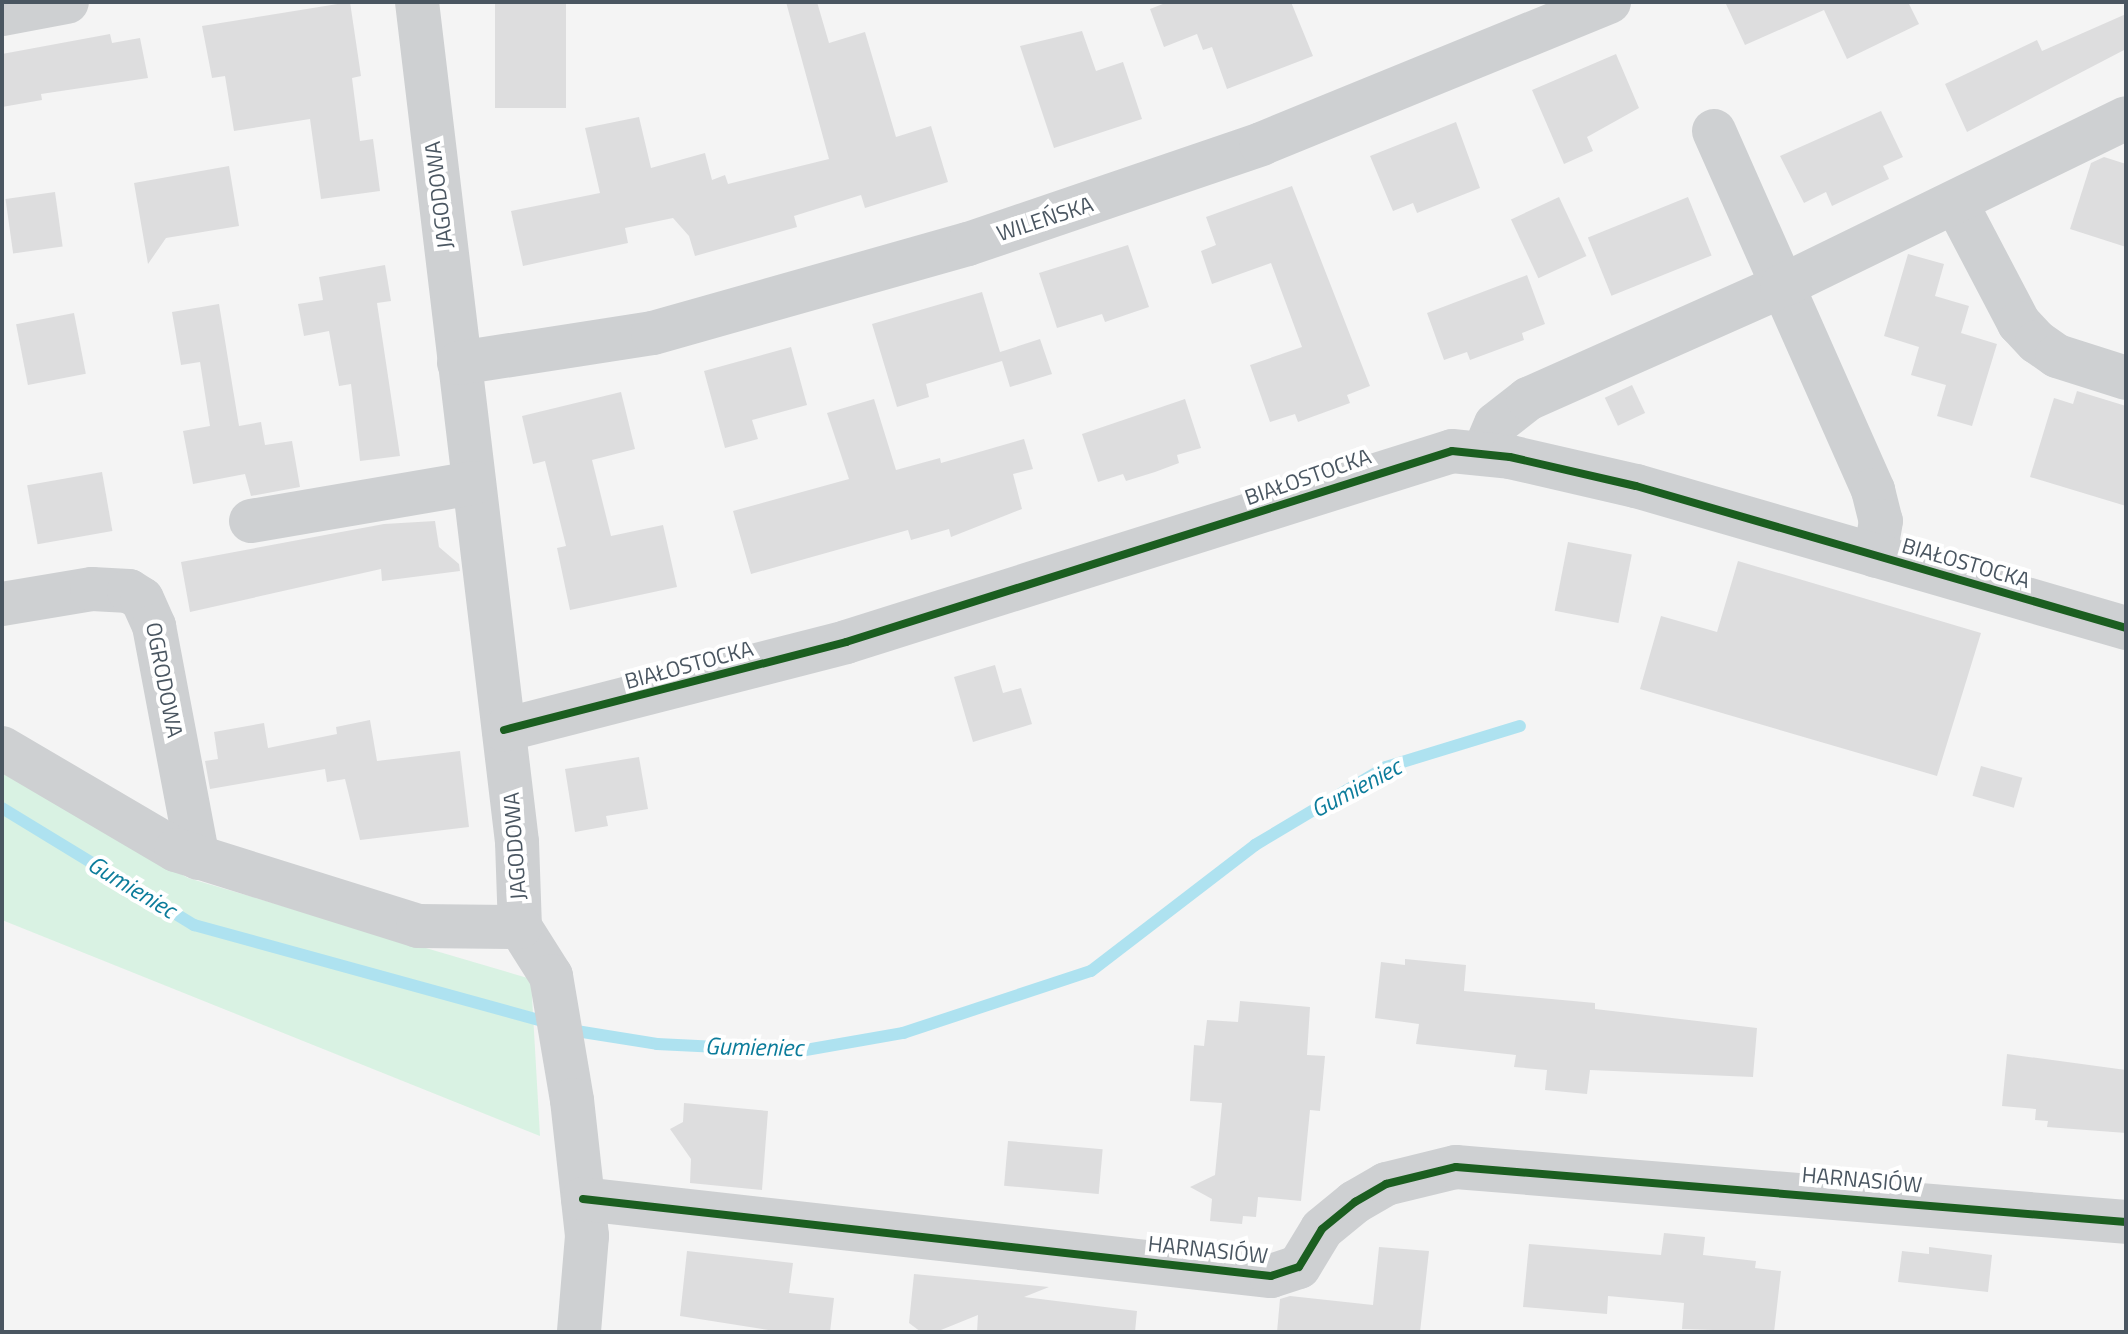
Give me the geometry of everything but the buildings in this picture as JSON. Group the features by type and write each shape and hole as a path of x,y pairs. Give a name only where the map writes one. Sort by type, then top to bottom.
{"street":[{"path":"2,14 67,2"},
{"name":"JAGODOWA","path":"417,2 504,730 520,882 520,927 547,965 562,1025 587,1236 579,1332"},
{"name":"WILEŃSKA","path":"459,363 653,333 968,244 1289,133 1609,2"},
{"path":"1484,452 1496,424 1528,399 1782,286 2126,118"},
{"name":"BIAŁOSTOCKA","path":"1714,131 1879,509 1875,555"},
{"path":"1956,203 2019,323 2037,342 2057,356 2126,378"},
{"name":"BIAŁOSTOCKA","path":"504,730 990,599 1417,459 1484,452 1636,486 2126,628"},
{"path":"251,521 474,483"},
{"name":"OGRODOWA","path":"2,604 92,589 129,591 142,599 154,626 198,858"},
{"path":"2,748 176,850 198,858 418,926 520,927"},
{"name":"HARNASIÓW","path":"583,1199 1271,1276 1299,1267 1322,1229 1355,1202 1386,1184 1456,1167 2126,1222"}],"green space":[{"path":"2,770 188,878 531,979 540,1136 2,920"}],"waterway":[{"name":"Gumieniec","path":"570,1030 657,1044 800,1051 903,1033 1091,971 1255,845 1386,767 1520,726"},
{"name":"Gumieniec","path":"2,808 194,925 549,1023"}],"cycle path":[{"path":"504,730 846,642 1452,451 1510,457 1636,486 2126,628"},
{"path":"583,1199 1271,1276 1299,1267 1322,1229 1355,1202 1386,1184 1456,1167 2126,1222"}]}
